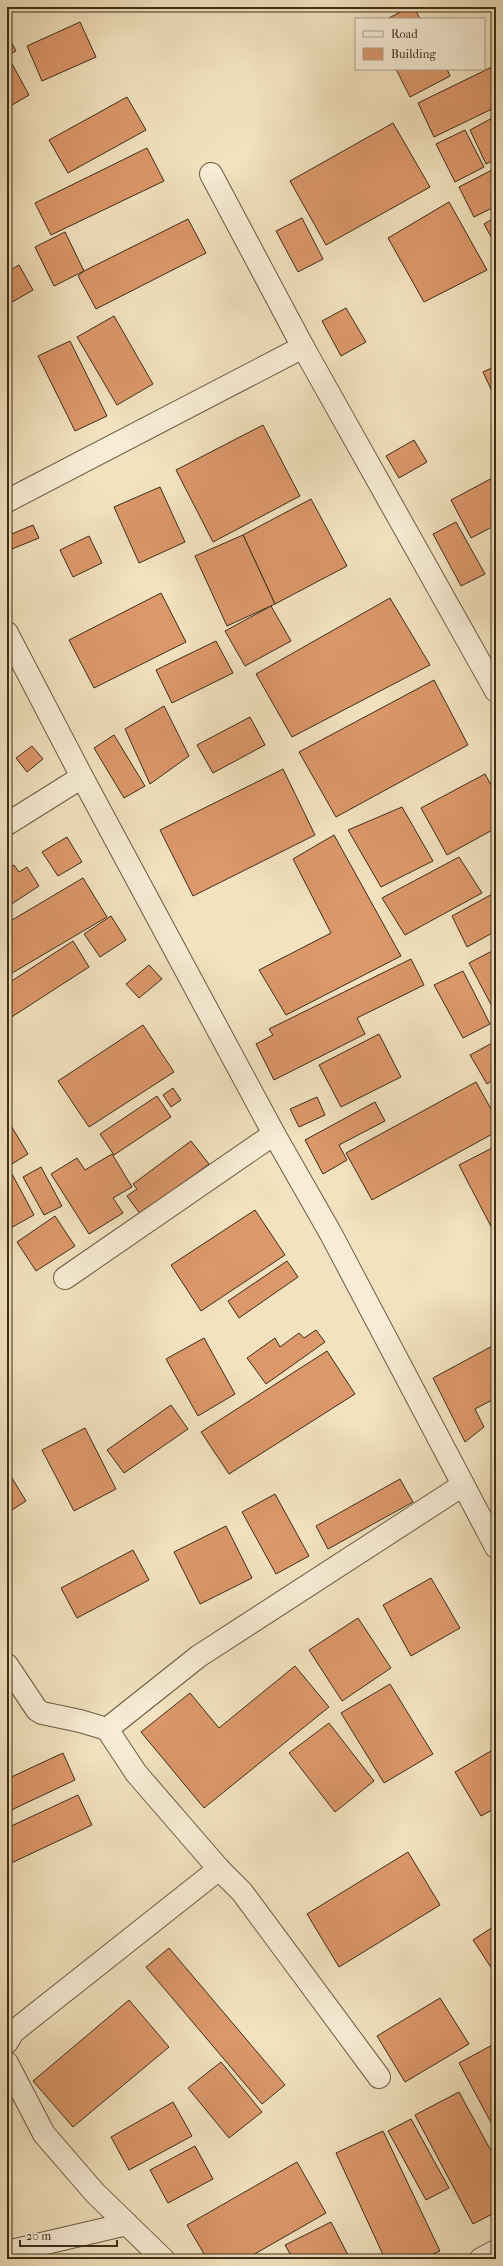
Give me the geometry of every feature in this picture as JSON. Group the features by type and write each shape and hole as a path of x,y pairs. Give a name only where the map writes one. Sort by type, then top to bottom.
{"street":[{"path":"211,174 303,347 496,691"},
{"path":"7,501 303,347"},
{"path":"7,633 82,777 274,1134 331,1234 496,1547"},
{"path":"7,824 82,777"},
{"path":"65,1278 274,1134"},
{"path":"107,1729 199,1656 463,1485"},
{"path":"7,1665 42,1714 80,1721 107,1729 136,1773 219,1869 242,1892 379,2077"},
{"path":"7,2042 12,2032 219,1869"},
{"path":"7,2062 44,2134 95,2192 163,2259"},
{"path":"7,2252 127,2224"},
{"path":"481,2259 496,2251"}],"building":[{"path":"410,7 414,7 420,18 389,18"},
{"path":"80,22 96,57 42,81 27,46"},
{"path":"7,34 16,51 7,56"},
{"path":"11,62 29,95 7,108 7,64"},
{"path":"496,65 496,107 434,137 418,103"},
{"path":"396,70 447,70 450,76 410,97"},
{"path":"127,97 146,130 68,173 49,140"},
{"path":"496,116 496,159 486,164 470,130"},
{"path":"393,123 430,187 326,245 290,181"},
{"path":"465,130 484,167 455,182 436,144"},
{"path":"147,148 164,181 51,235 35,203"},
{"path":"496,168 496,206 474,217 459,187"},
{"path":"449,202 487,270 424,302 388,238"},
{"path":"496,217 496,246 484,224"},
{"path":"302,218 323,259 298,272 276,231"},
{"path":"188,219 206,253 96,309 78,276 84,271"},
{"path":"65,232 84,271 54,286 35,247"},
{"path":"19,265 33,290 7,305 7,272"},
{"path":"346,308 366,342 341,356 322,321"},
{"path":"114,316 153,384 117,405 77,337"},
{"path":"70,341 107,416 75,431 38,356"},
{"path":"496,366 496,400 483,372"},
{"path":"263,425 300,496 213,542 176,470"},
{"path":"414,440 427,462 399,478 386,456"},
{"path":"496,476 496,525 471,538 451,500"},
{"path":"160,487 185,542 139,563 114,507"},
{"path":"311,499 347,566 275,604 243,535"},
{"path":"456,522 485,574 461,586 433,534"},
{"path":"33,525 39,538 7,551 7,536"},
{"path":"243,535 275,604 227,626 195,556"},
{"path":"89,536 102,563 73,577 60,550"},
{"path":"161,593 186,642 94,688 69,640"},
{"path":"390,598 430,665 292,737 256,674"},
{"path":"271,606 291,641 245,666 225,631"},
{"path":"216,641 233,673 172,703 156,670"},
{"path":"434,680 468,745 336,817 299,752"},
{"path":"164,706 189,756 150,784 125,729"},
{"path":"250,717 265,745 213,773 197,745"},
{"path":"114,735 145,786 124,798 94,748"},
{"path":"32,746 43,759 27,772 16,758"},
{"path":"283,769 315,835 193,896 160,830"},
{"path":"485,774 496,794 496,828 447,855 421,808"},
{"path":"402,807 433,861 381,887 348,830"},
{"path":"334,835 401,956 286,1015 259,970 331,933 293,859"},
{"path":"67,837 82,862 58,876 42,852"},
{"path":"459,857 482,893 405,935 382,898"},
{"path":"14,865 19,872 27,867 39,886 7,907 7,869"},
{"path":"83,878 107,917 7,976 7,923"},
{"path":"496,892 496,931 467,947 452,916"},
{"path":"111,916 126,940 100,957 84,934"},
{"path":"73,941 89,967 7,1020 7,984"},
{"path":"496,949 496,1014 469,963"},
{"path":"411,959 424,985 357,1018 365,1034 274,1080 256,1044 273,1035 269,1029"},
{"path":"149,965 162,979 139,998 126,984"},
{"path":"463,971 490,1024 463,1038 434,985"},
{"path":"143,1025 174,1072 89,1127 58,1081"},
{"path":"379,1034 401,1077 341,1107 319,1065"},
{"path":"496,1041 496,1078 487,1084 470,1055"},
{"path":"476,1082 496,1118 496,1132 372,1200 346,1153"},
{"path":"173,1088 181,1100 171,1107 163,1095"},
{"path":"496,1089 496,1102 491,1091"},
{"path":"157,1096 171,1117 114,1155 100,1134"},
{"path":"317,1097 325,1115 299,1127 290,1109"},
{"path":"375,1102 385,1121 339,1145 347,1160 323,1174 305,1140"},
{"path":"7,1119 28,1154 7,1167"},
{"path":"191,1141 209,1164 141,1215 127,1196 137,1189 133,1184"},
{"path":"496,1146 496,1236 459,1165"},
{"path":"112,1154 132,1187 113,1198 123,1213 89,1234 51,1174 77,1158 85,1170"},
{"path":"41,1167 62,1206 44,1215 23,1177"},
{"path":"12,1174 34,1215 7,1230 7,1177"},
{"path":"255,1210 285,1255 201,1311 171,1265"},
{"path":"55,1216 75,1246 36,1271 17,1242"},
{"path":"287,1261 298,1277 239,1318 228,1301"},
{"path":"316,1330 325,1342 266,1384 247,1358 275,1338 280,1347 299,1333 304,1338"},
{"path":"204,1338 235,1394 198,1416 166,1359"},
{"path":"496,1344 496,1398 475,1409 484,1427 465,1442 433,1378"},
{"path":"327,1351 355,1394 229,1474 201,1432"},
{"path":"171,1405 188,1429 124,1473 107,1450"},
{"path":"85,1428 116,1489 74,1511 42,1450"},
{"path":"7,1470 26,1501 7,1513"},
{"path":"400,1479 413,1502 328,1549 316,1526"},
{"path":"275,1494 309,1556 276,1574 242,1512"},
{"path":"226,1526 252,1578 200,1604 174,1552"},
{"path":"133,1550 149,1580 77,1618 61,1588"},
{"path":"431,1578 460,1628 411,1656 383,1605"},
{"path":"358,1618 391,1668 342,1701 309,1650"},
{"path":"295,1666 329,1707 204,1808 141,1732 190,1693 219,1728"},
{"path":"390,1684 433,1754 384,1783 341,1713"},
{"path":"329,1723 374,1781 335,1812 289,1753"},
{"path":"496,1748 496,1808 481,1816 455,1772"},
{"path":"63,1753 75,1780 7,1812 7,1779"},
{"path":"78,1795 92,1825 7,1865 7,1828"},
{"path":"408,1852 440,1905 339,1967 307,1914"},
{"path":"496,1925 496,1975 473,1940"},
{"path":"169,1948 285,2085 262,2104 146,1967"},
{"path":"440,1998 469,2044 405,2082 377,2036"},
{"path":"129,2000 169,2047 73,2127 33,2081"},
{"path":"496,2043 496,2132 459,2063"},
{"path":"221,2062 262,2112 229,2138 188,2088"},
{"path":"459,2092 496,2160 496,2212 473,2224 415,2115"},
{"path":"173,2102 192,2136 129,2170 111,2137"},
{"path":"411,2119 449,2188 426,2200 388,2131"},
{"path":"383,2131 440,2251 423,2259 385,2259 336,2153"},
{"path":"195,2146 213,2179 168,2203 150,2170"},
{"path":"297,2162 326,2213 246,2259 207,2259 187,2225"},
{"path":"331,2222 350,2259 293,2259 285,2245"}]}
